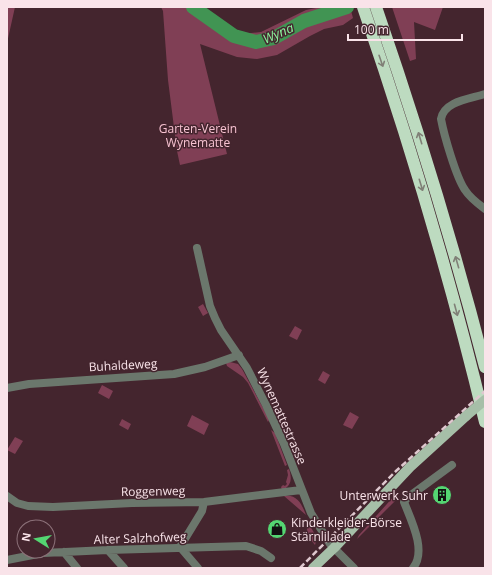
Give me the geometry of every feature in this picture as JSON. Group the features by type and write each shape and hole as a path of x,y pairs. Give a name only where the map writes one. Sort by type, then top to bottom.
{"highway":[{"path":"376,7 408,100 438,198 485,367"},
{"path":"363,9 395,103 431,220 485,422"}],"main road":[{"path":"313,568 410,468 485,400"}],"street":[{"path":"485,94 450,105 443,112 441,119 459,177 464,188 470,197 485,209"},
{"name":"Wynemattestrasse","path":"197,248 214,318 239,355 259,390 284,444 311,513 334,548 354,568"},
{"name":"Buhaldeweg","path":"7,388 30,384 174,374 205,367 239,355"},
{"path":"413,568 418,560 418,543 404,502 407,498 452,465"},
{"name":"Roggenweg","path":"7,496 17,503 38,507 204,502 301,490"},
{"path":"198,568 180,547 202,511 204,502"},
{"name":"Alter Salzhofweg","path":"7,560 43,553 180,547 246,546 261,551 271,558"},
{"path":"108,550 124,568"},
{"path":"64,552 77,568"}],"green space":[{"path":"7,7 15,7 7,43"},
{"name":"Garten-Verein Wynematte","path":"161,7 202,7 222,25 241,34 261,32 306,10 321,7 350,7 353,18 343,25 324,29 277,55 257,59 237,57 200,44 227,154 180,165 168,80 163,11"},
{"path":"392,7 443,7 435,30 414,22 416,59 410,61"},
{"path":"203,304 208,313 203,316 198,307"},
{"path":"295,326 302,330 297,340 289,336"},
{"path":"230,362 238,364 242,369 268,417 268,422 248,383 243,377 227,366 226,363"},
{"path":"323,371 330,375 325,384 318,380"},
{"path":"102,385 113,391 109,399 98,393"},
{"path":"350,412 359,417 352,429 343,425"},
{"path":"192,415 209,424 204,435 187,426"},
{"path":"122,419 131,424 128,430 119,425"},
{"path":"271,430 275,433 287,465 285,466"},
{"path":"15,437 23,441 15,454 7,450"},
{"path":"289,469 291,476 289,484 282,490 281,487 287,484 287,470"},
{"path":"395,495 396,500 357,539 359,535"},
{"path":"284,496 296,498 303,507 306,515"},
{"path":"309,524 317,538 315,545 308,533 307,525"}],"waterway":[{"name":"Wyna","path":"193,7 234,36 256,42 274,38 304,21 347,7"}],"railway":[{"path":"300,568 396,471 485,391"}],"place":[{"name":"Unterwerk Suhr","path":"442,495"},
{"name":"Kinderkleider-Börse Stärnlilade","path":"277,529"}]}
